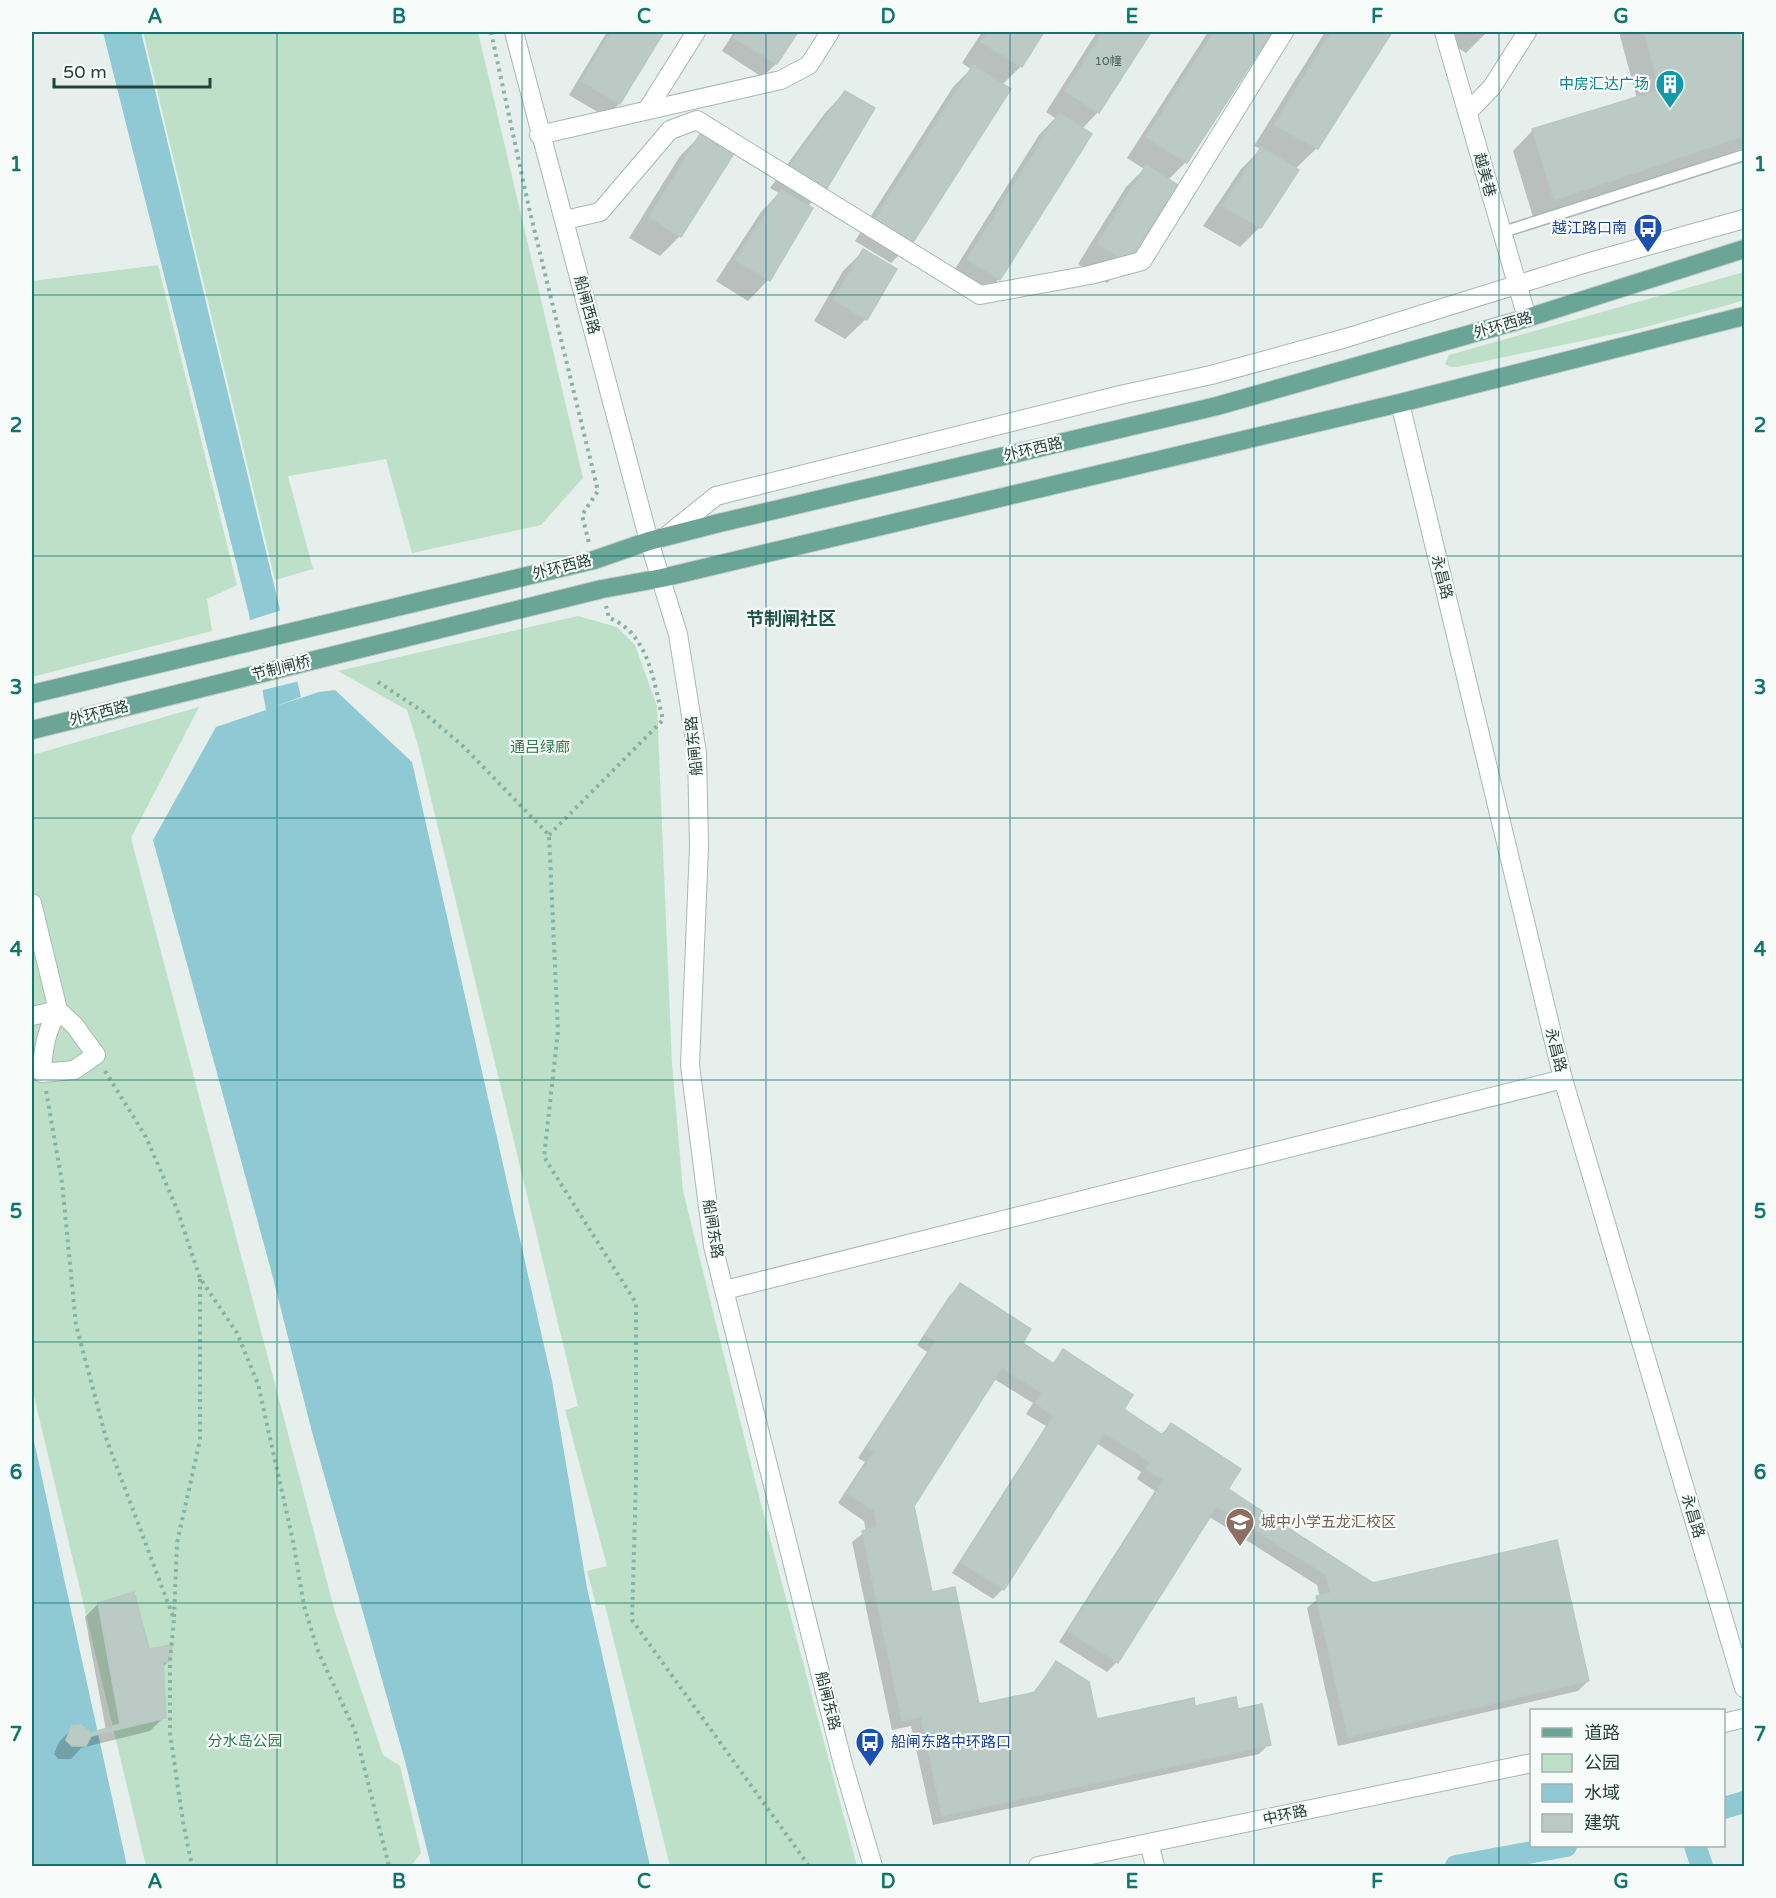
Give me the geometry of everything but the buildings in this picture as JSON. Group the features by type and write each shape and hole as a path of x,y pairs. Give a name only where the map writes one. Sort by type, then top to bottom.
{"main road":[{"name":"外环西路","path":"32,694 594,560 657,539 1217,406 1527,318 1744,249"},
{"name":"外环西路","path":"325,657 602,589 662,578 1400,403 1744,316"},
{"name":"节制闸桥","path":"237,680 325,657"},
{"name":"外环西路","path":"32,730 237,680"}],"street":[{"name":"船闸西路","path":"514,32 539,135 657,539 662,578"},
{"path":"647,110 696,32"},
{"path":"539,135 781,80 809,65 830,32"},
{"path":"565,220 600,212 670,130 697,120 980,295 1090,275 1142,261 1284,32"},
{"name":"越美巷","path":"1444,32 1500,233 1527,318"},
{"path":"1468,112 1492,87 1527,32"},
{"path":"657,539 716,496 1211,375 1346,338 1744,219"},
{"name":"永昌路","path":"1400,403 1563,1079 1744,1688"},
{"name":"船闸东路","path":"662,578 678,634 697,753 699,847 690,1065 713,1246 843,1764 873,1866"},
{"path":"32,903 58,1010 75,1026 96,1055 74,1070 42,1073 43,1045 49,1026 58,1010"},
{"path":"32,1016 58,1010"},
{"path":"725,1290 1563,1079"},
{"path":"1725,1723 1744,1718"},
{"name":"中环路","path":"1038,1866 1530,1763"},
{"path":"1149,1843 1155,1866"}],"lane":[{"path":"1500,233 1744,155"}],"path":[{"path":"490,32 529,208 598,491 582,515 594,560"},
{"path":"549,835 663,720 645,657 632,632 621,622 609,618 602,589"},
{"path":"378,682 422,711 464,747 549,835 558,1031 544,1156 636,1303 636,1480 632,1620 809,1866"},
{"path":"96,1055 146,1137 177,1209 200,1278 237,1333 258,1384 293,1541 303,1606 318,1651 355,1731 389,1866"},
{"path":"42,1073 62,1182 76,1325 106,1438 174,1619"},
{"path":"192,1866 170,1733 170,1661 177,1543 200,1440 200,1278"}],"green space":[{"path":"143,32 478,32 583,478 541,525 412,553 386,459 288,476 313,569 275,580"},
{"path":"158,265 237,585 207,599 212,631 32,677 32,281"},
{"path":"1744,272 1744,300 1728,305 1634,330 1457,367 1445,364 1449,355"},
{"name":"通吕绿廊","path":"578,616 617,627 635,645 657,706 672,1063 683,1191 761,1504 857,1866 670,1866 605,1605 596,1605 587,1571 607,1566 565,1410 578,1406 418,745 407,710 338,671"},
{"name":"分水岛公园","path":"199,707 131,838 335,1612 383,1755 400,1766 421,1853 411,1866 146,1866 32,1388 32,755"}],"water":[{"path":"103,32 141,32 301,697 273,707 319,692 335,690 412,762 552,1381 587,1588 650,1866 431,1866 405,1761 312,1432 271,1270 153,840 216,727 266,710 249,614"},
{"path":"32,1432 127,1866 32,1866"}],"pier":[{"path":"282,610 300,681 259,691 247,621"}],"waterway":[{"path":"1725,1808 1744,1802"},
{"path":"1456,1866 1560,1847"},
{"path":"1695,1847 1702,1866"}],"place":[{"name":"中房汇达广场","path":"1670,110"},
{"name":"越江路口南","path":"1648,254"},
{"name":"城中小学五龙汇校区","path":"1240,1548"},
{"name":"船闸东路中环路口","path":"870,1768"}],"district":[{"name":"节制闸社区","path":"791,619"}]}
